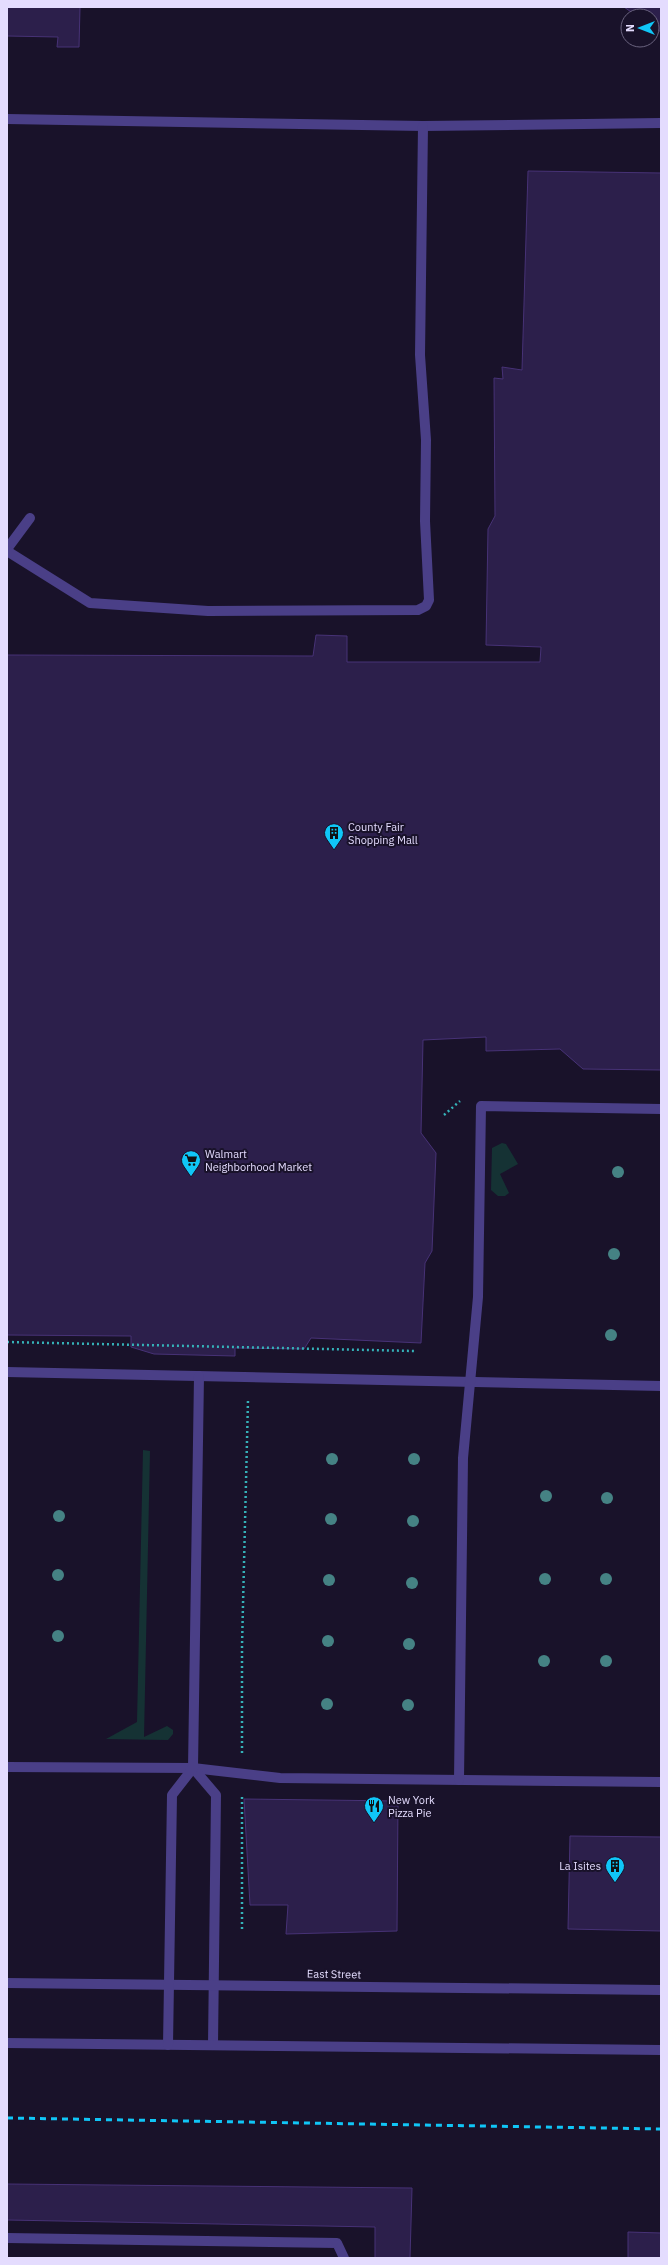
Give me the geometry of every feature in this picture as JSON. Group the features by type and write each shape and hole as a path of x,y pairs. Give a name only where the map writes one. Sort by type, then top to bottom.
{"street":[{"path":"7,119 423,126 661,123"},
{"path":"30,518 7,550 90,603 208,611 418,610 426,606 429,600 425,521 426,440 420,355 423,126"},
{"path":"459,1780 463,1458 478,1298 481,1106 661,1109"},
{"path":"7,1372 661,1386"},
{"path":"168,2045 172,1794 193,1768 199,1376"},
{"path":"7,1767 193,1768 280,1778 661,1782"},
{"path":"193,1768 216,1795 213,2045"},
{"name":"East Street","path":"7,1983 661,1990"},
{"path":"7,2043 661,2050"},
{"path":"7,2238 337,2243 344,2258"}],"path":[{"path":"7,1342 414,1351"},
{"path":"242,1929 242,1646 249,1377"}],"green space":[{"path":"502,1143 506,1144 518,1164 500,1174 509,1193 505,1196 498,1196 491,1190 492,1148"},
{"path":"143,1450 150,1451 144,1737 167,1726 173,1730 173,1734 168,1740 106,1739 137,1722"}],"building":[{"path":"7,7 80,7 79,47 57,47 58,37 7,36"},
{"path":"624,7 661,7 661,32 660,8"},
{"name":"County Fair Shopping Mall","path":"528,171 661,173 661,1070 583,1069 560,1049 486,1051 486,1037 423,1040 421,1133 436,1153 432,1251 425,1263 421,1343 311,1338 304,1349 235,1348 235,1356 154,1354 131,1347 131,1336 7,1335 7,655 313,656 316,635 347,636 347,662 540,662 541,647 486,645 488,529 495,516 494,378 503,379 502,367 522,370"},
{"path":"244,1799 398,1801 397,1931 286,1934 288,1905 250,1905"},
{"name":"La Isites","path":"570,1836 661,1837 661,1931 568,1929"},
{"path":"7,2184 412,2188 410,2258 375,2258 375,2227 7,2220"},
{"path":"628,2232 661,2233 661,2258 628,2258"}],"railway":[{"path":"7,2118 661,2129"}],"place":[{"name":"County Fair Shopping Mall","path":"334,850"},
{"name":"Walmart Neighborhood Market","path":"191,1177"},
{"name":"New York Pizza Pie","path":"374,1823"},
{"name":"La Isites","path":"615,1883"}]}
